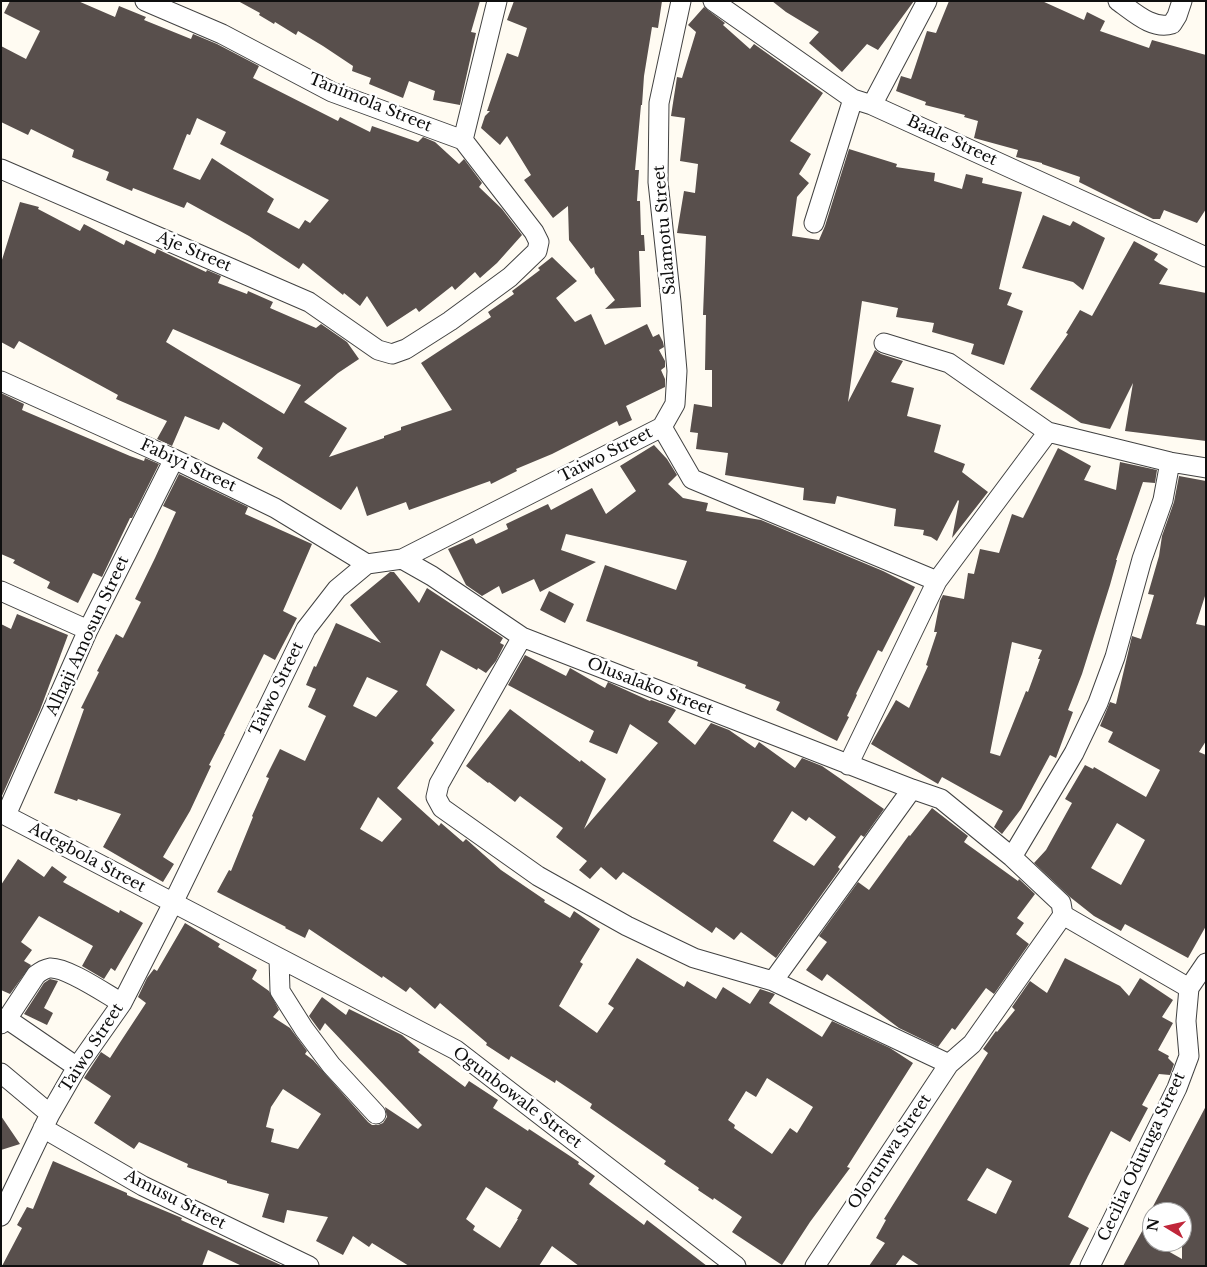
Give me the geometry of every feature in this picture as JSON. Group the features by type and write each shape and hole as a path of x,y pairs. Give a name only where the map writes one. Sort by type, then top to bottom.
{"street":[{"name":"Tanimola Street","path":"145,1 222,34 332,92 464,140"},
{"path":"464,140 497,1"},
{"name":"Salamotu Street","path":"662,427 676,404 677,371 672,302 658,182 659,102 681,1"},
{"name":"Baale Street","path":"714,1 853,99 872,105 1206,257"},
{"path":"872,105 927,1"},
{"path":"1118,1 1149,22 1165,26 1172,24 1182,1"},
{"path":"814,223 853,99"},
{"name":"Aje Street","path":"1,169 309,302 378,350 392,354 406,350 450,321 510,277 538,251 539,242 534,232 464,140"},
{"path":"884,344 949,363 1048,432 1170,462 1206,468"},
{"name":"Fabiyi Street","path":"1,381 174,459 275,508 367,564"},
{"path":"662,427 692,478 937,581"},
{"name":"Taiwo Street","path":"1,1216 47,1121 77,1067 122,1003 173,903 306,629 337,589 367,564 402,559 662,427"},
{"path":"848,765 937,581 1048,432"},
{"name":"Alhaji Amosun Street","path":"3,814 88,630 174,459"},
{"path":"1012,857 1074,753 1098,703 1115,657 1142,559 1163,500 1170,462"},
{"name":"Olusalako Street","path":"402,559 432,576 522,636 848,765 941,799 1012,857 1061,903 1063,915"},
{"path":"1,591 88,630"},
{"path":"522,636 439,784 436,798 442,808 538,876 627,926 694,958 772,980 949,1064"},
{"path":"772,980 912,789"},
{"name":"Adegbola Street","path":"3,814 173,903"},
{"name":"Ogunbowale Street","path":"173,903 456,1050 736,1266"},
{"path":"1063,915 1189,988"},
{"name":"Olorunwa Street","path":"815,1266 949,1064 972,1044 1063,915"},
{"path":"279,958 280,991 294,1014 331,1065 376,1114"},
{"name":"Cecilia Odutuga Street","path":"1090,1266 1177,1088 1189,1056 1186,1022 1189,988 1206,963"},
{"path":"77,1067 4,1022 36,975 42,970 51,968 64,971 122,1003"},
{"name":"Amusu Street","path":"1,1073 47,1121 143,1186 280,1260 309,1266"}],"building":[{"path":"10,1 78,1 115,17 119,6 146,17 144,20 191,39 193,34 217,44 259,66 253,78 338,121 340,117 370,132 372,126 418,142 423,137 435,142 459,164 464,159 482,183 479,187 502,209 522,235 497,263 480,278 475,272 455,290 452,286 419,312 416,308 387,327 367,296 360,306 303,263 299,269 249,236 187,202 184,208 133,188 132,191 106,180 109,172 72,157 74,150 31,129 28,135 1,122 1,46 26,59 40,31 4,13","holes":["197,118 226,132 220,144 329,200 310,223 305,220 299,229 267,212 274,199 212,158 200,180 173,169 187,134 190,135"]},
{"path":"238,1 480,1 471,32 476,33 460,105 433,100 435,91 409,81 403,98 369,84 371,78 352,71 353,66 323,46 298,31 296,35 275,22 274,24 259,15 260,13"},
{"path":"514,1 662,1 658,28 652,27 644,76 635,170 639,170 637,201 640,201 641,235 644,235 645,251 639,251 641,307 605,309 615,300 595,273 594,267 591,269 569,240 568,206 553,218 524,180 531,175 507,136 500,145 481,128 485,116 490,111 487,111 507,53 518,57 527,28 507,20"},
{"path":"772,1 914,1 878,50 867,44 842,72 809,43 819,32"},
{"path":"949,1 1042,1 1084,20 1087,12 1105,21 1100,31 1149,48 1152,40 1206,55 1206,209 1197,223 1164,210 1160,219 1153,219 1079,182 1080,177 1042,163 1016,157 1018,150 974,138 978,121 964,117 965,115 925,105 926,102 896,91 901,76 911,79 927,31 936,33"},
{"path":"704,7 725,23 723,25 750,49 754,44 823,93 790,141 811,154 799,174 809,183 797,197 792,236 819,240 849,149 897,164 896,167 935,173 934,181 962,189 966,174 983,178 982,183 1022,192 999,289 1012,293 1007,305 1023,311 1004,365 971,354 974,344 932,332 934,323 896,317 898,308 862,301 848,402 875,350 881,354 903,361 891,382 914,388 907,416 941,425 934,452 965,464 962,472 988,492 952,538 958,500 937,541 923,535 924,530 894,526 896,509 837,496 835,504 803,500 804,488 725,475 728,453 696,449 698,433 690,432 694,404 712,407 712,370 705,370 706,315 703,315 706,236 677,233 684,191 695,193 698,164 680,161 685,118 671,116 677,77 682,78 696,32 688,25"},
{"path":"20,202 39,207 38,209 80,231 84,224 124,245 126,240 155,254 157,249 206,272 207,270 221,276 218,283 247,294 248,291 273,302 270,308 316,328 321,324 347,342 359,359 338,373 304,402 347,428 329,457 384,438 384,436 401,430 401,427 452,410 421,363 491,317 488,312 514,294 512,291 540,270 538,268 552,257 577,281 556,298 575,322 591,314 605,345 647,324 653,337 659,334 664,347 659,350 665,361 665,367 661,370 665,379 665,387 626,406 632,420 619,426 617,421 552,454 516,469 517,471 491,484 490,481 409,510 406,502 367,516 357,486 341,510 257,458 263,448 223,422 219,430 185,416 172,446 157,439 167,421 116,399 118,395 19,341 14,349 1,342 1,263","holes":["173,329 301,385 284,414 166,342"]},
{"path":"1043,215 1070,226 1073,221 1105,238 1083,290 1073,282 1022,268"},
{"path":"1134,241 1158,254 1154,260 1168,269 1159,284 1206,293 1206,441 1125,431 1133,383 1110,429 1081,423 1030,389 1068,334 1066,333 1080,310 1092,316"},
{"path":"1,393 24,404 22,410 130,456 144,461 145,458 159,464 132,518 130,518 102,577 93,573 78,603 47,588 50,582 13,563 15,560 1,554"},
{"path":"654,445 667,459 677,475 668,484 683,498 708,503 706,511 761,520 883,571 915,587 882,652 878,650 856,694 847,716 849,717 837,741 776,710 780,702 745,688 746,685 697,666 698,662 586,621 605,565 676,590 687,561 566,534 561,550 596,562 540,592 534,579 502,594 499,586 482,596 466,585 448,549 473,538 476,544 508,529 506,524 548,504 551,510 592,488 606,514 636,491 620,466"},
{"path":"1058,448 1091,466 1084,480 1116,490 1120,462 1157,470 1155,483 1143,482 1116,560 1082,674 1068,710 1073,712 1056,758 1050,755 1021,809 1002,834 994,827 1003,811 942,777 938,784 871,744 896,700 909,708 928,666 926,665 937,632 934,632 943,595 964,599 968,573 974,574 980,549 999,553 1012,514 1023,518","holes":["1012,642 1042,650 1028,692 1026,691 1000,756 990,753"]},
{"path":"179,474 248,507 245,514 312,544 283,611 297,618 275,660 264,654 209,765 211,766 190,811 163,857 174,864 163,882 103,847 121,814 54,793 84,709 81,708 99,672 97,671 116,634 123,638 141,602 135,599 176,512 163,506"},
{"path":"1179,476 1206,481 1206,593 1196,624 1206,626 1206,741 1199,752 1206,755 1206,926 1188,958 1125,924 1121,931 1094,916 1070,897 1034,863 1046,850 1072,803 1065,799 1085,765 1093,769 1094,767 1146,797 1160,770 1108,742 1113,732 1100,726 1110,702 1116,704 1132,636 1141,639 1154,595 1148,594 1159,556 1162,536 1174,502","holes":["1117,823 1145,840 1121,885 1091,868"]},
{"path":"390,572 394,572 419,603 427,588 503,638 500,643 504,645 496,661 486,673 441,650 426,685 455,710 431,740 434,743 397,788 439,826 441,823 463,842 466,839 501,870 545,900 544,902 570,918 574,911 600,929 580,962 583,964 559,1006 597,1033 614,1008 608,1004 637,958 684,987 687,981 716,999 723,987 750,1004 760,989 775,994 769,1003 822,1037 832,1021 890,1048 913,1063 847,1167 850,1168 810,1222 782,1265 732,1232 742,1217 714,1198 713,1200 698,1190 699,1188 664,1164 666,1161 590,1108 592,1104 556,1080 555,1083 511,1056 509,1060 486,1045 487,1043 440,1003 435,1009 410,987 406,992 309,929 305,938 217,892 229,870 231,871 269,778 266,777 280,749 305,761 326,716 308,707 316,689 306,685 336,623 381,643 350,605","holes":["367,677 398,691 376,717 353,706","378,797 402,819 382,842 360,829","767,1078 813,1107 797,1133 790,1128 772,1154 734,1128 735,1125 728,1120 746,1091 756,1097"]},
{"path":"549,591 574,604 565,623 540,610"},
{"path":"17,614 68,635 40,710 1,798 1,624 11,629"},
{"path":"525,655 566,676 570,668 605,688 608,682 650,701 673,708 676,710 668,722 695,745 711,723 729,730 755,748 759,742 795,768 802,758 822,766 884,809 864,837 861,835 838,867 840,869 776,958 741,932 734,940 716,927 712,933 623,872 616,880 601,867 590,879 579,870 587,861 556,837 563,828 520,796 515,802 466,766 510,709 580,762 581,760 606,779 584,829 658,743 630,724 617,754 589,742 594,731 508,685","holes":["792,811 806,821 809,817 836,837 814,866 773,841"]},
{"path":"932,808 968,836 964,842 1018,881 1019,879 1035,894 1017,918 1024,923 1016,934 1029,944 994,994 986,988 955,1030 952,1028 938,1047 899,1028 827,974 822,981 806,970 827,942 819,936 858,882 869,890 909,835"},
{"path":"18,859 44,877 52,866 67,877 63,882 119,913 120,910 143,923 115,971 111,968 104,979 82,966 93,946 39,916 21,942 32,950 24,961 31,965 10,994 1,990 1,885"},
{"path":"185,923 220,944 218,947 257,970 252,979 269,991 279,1010 273,1017 290,1028 307,1051 305,1054 313,1060 368,1122 372,1125 383,1123 387,1117 385,1107 418,1129 422,1125 325,1023 320,1031 309,1016 322,997 346,1015 349,1009 402,1035 420,1050 418,1052 465,1087 469,1081 498,1100 493,1108 579,1162 578,1164 595,1176 589,1184 644,1225 647,1220 707,1266 579,1266 552,1246 539,1266 409,1266 372,1243 369,1247 353,1236 343,1255 316,1241 328,1217 287,1210 284,1223 262,1217 269,1194 227,1183 227,1181 187,1167 188,1164 139,1142 134,1149 94,1123 111,1096 84,1078 101,1052 110,1058 146,1003 138,997 147,978 154,969 157,971","holes":["283,1089 321,1114 298,1149 271,1142 274,1129 266,1127 271,1107","486,1187 522,1210 500,1248 473,1230 475,1226 466,1219"]},
{"path":"1065,958 1120,986 1129,996 1140,978 1173,1000 1162,1017 1173,1023 1158,1050 1169,1056 1168,1058 1174,1064 1170,1075 1159,1074 1142,1105 1148,1108 1130,1142 1111,1131 1068,1217 1089,1228 1069,1266 920,1266 903,1255 895,1266 869,1266 885,1243 876,1238 886,1220 884,1219 988,1053 983,1049 1015,1010 1012,1007 1030,981 1047,993","holes":["987,1168 1012,1181 996,1214 967,1200"]},
{"path":"50,979 58,981 44,1008 53,1013 47,1025 24,1014 44,983"},
{"path":"1206,1106 1206,1266 1123,1266 1142,1231 1142,1252 1170,1252 1182,1259 1182,1252 1192,1252 1192,1202 1155,1202"},
{"path":"1,1116 20,1144 1,1150"},
{"path":"53,1161 182,1218 181,1220 283,1266 242,1266 208,1250 202,1266 2,1266 22,1228 17,1225 27,1207 33,1209"}]}
